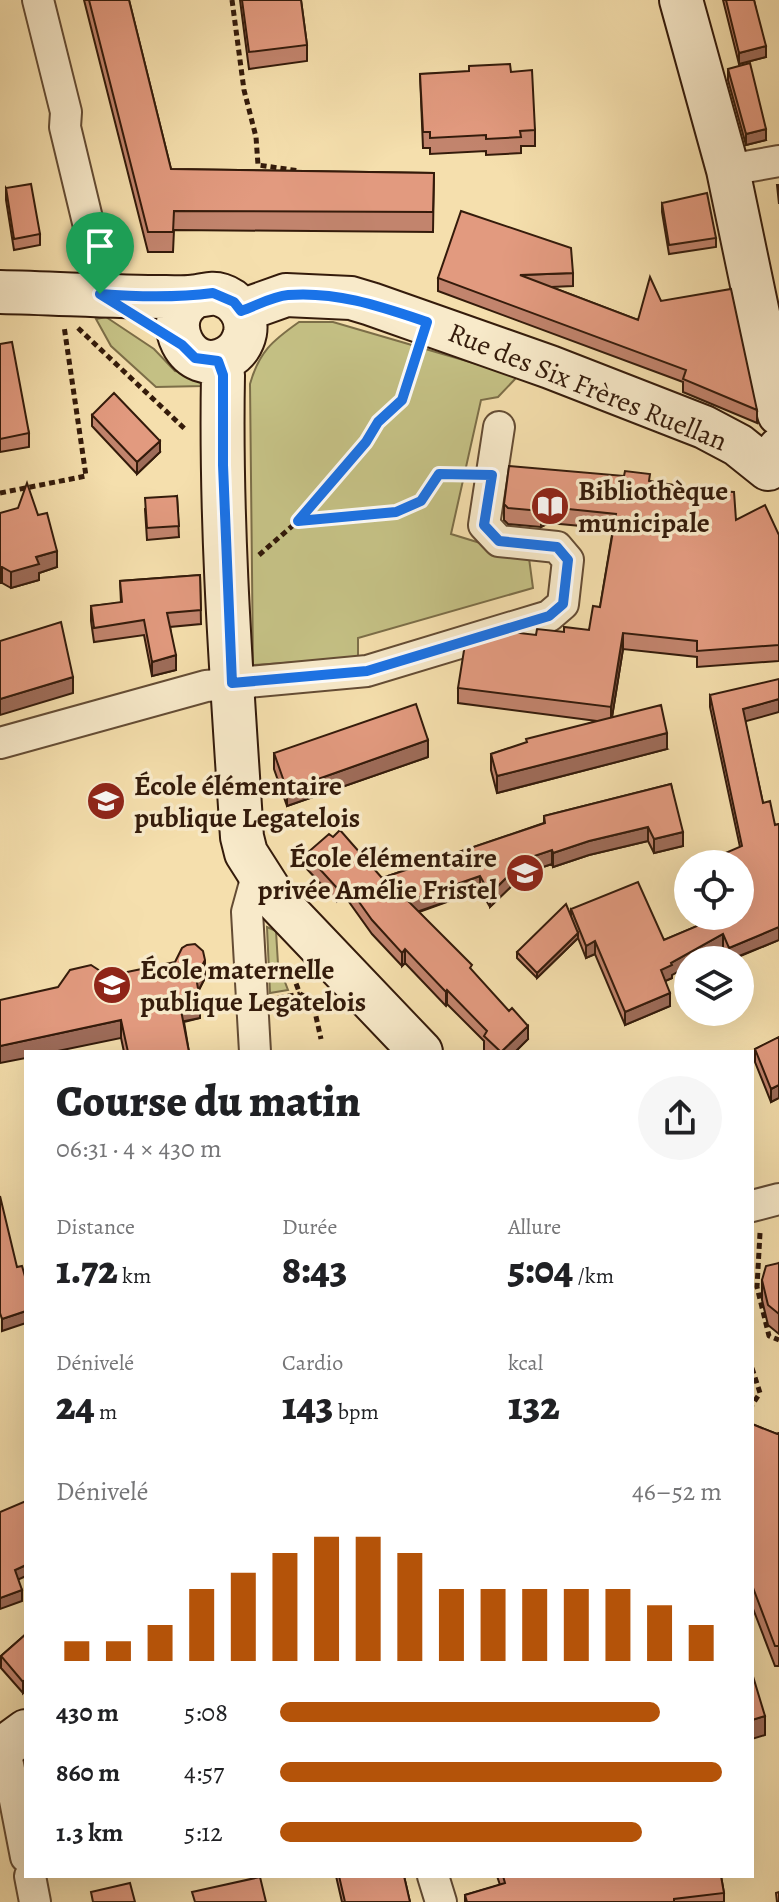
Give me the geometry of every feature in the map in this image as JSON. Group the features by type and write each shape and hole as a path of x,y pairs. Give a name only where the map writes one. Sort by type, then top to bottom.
{"main road":[{"path":"681,0 728,170 779,414"},
{"path":"0,292 74,300 213,293 224,295 241,311 245,331 237,351 200,353 74,300"},
{"name":"Rue des Six Frères Ruellan","path":"241,311 286,295 351,298 427,322 704,427 775,469"},
{"path":"197,296 183,308 177,330 223,375 227,583 242,837 246,853 276,900 419,1050"},
{"path":"0,1751 24,1733"}],"street":[{"path":"38,0 66,112 65,127 98,264 74,300"},
{"path":"728,170 779,161"},
{"path":"0,743 206,686 367,671 549,616 563,604 568,560 557,547 499,541 484,525 499,427"},
{"path":"255,1050 247,912 258,872"},
{"path":"0,1751 7,1759 24,1847"},
{"path":"30,1878 35,1902"},
{"path":"434,1878 441,1902"}],"path":[{"path":"232,0 258,165 300,171"},
{"path":"74,300 223,465"},
{"path":"0,493 86,476 74,300"},
{"path":"227,583 298,521 366,442 378,422 402,400 427,322"},
{"path":"298,521 396,512 421,501 439,474 492,475"},
{"path":"297,923 285,944 286,958 300,994 308,998 315,1012 321,1039"},
{"path":"764,1208 757,1287 769,1336 779,1340"},
{"path":"754,1374 760,1393 754,1402"}],"shaded area":[{"path":"106,317 154,349 175,371 207,376 204,386 156,387 111,346 96,319"},
{"path":"299,322 333,322 518,376 498,397 481,400 451,534 529,558 533,588 358,638 358,658 253,665 250,384 268,348"},
{"path":"267,927 276,931 278,964 288,990 270,993"}],"building":[{"path":"89,0 129,0 171,169 434,173 433,212 174,211 173,232 148,232"},
{"path":"242,0 301,0 307,45 249,52"},
{"path":"726,0 754,0 766,46 739,53"},
{"path":"750,63 766,129 746,134 728,69"},
{"path":"510,64 511,72 532,70 535,130 520,131 521,137 486,139 486,135 430,138 430,132 423,132 420,74 469,71 469,66"},
{"path":"31,184 40,234 14,239 6,188"},
{"path":"707,193 716,238 669,245 662,203"},
{"path":"461,211 571,248 573,273 520,275 638,320 650,277 661,301 731,289 757,410 683,379 686,370 438,278"},
{"path":"12,342 29,433 0,439 0,344"},
{"path":"114,393 160,441 137,462 92,415"},
{"path":"509,466 624,476 625,471 650,474 649,481 675,485 675,489 734,492 736,520 765,505 779,535 779,645 697,651 697,641 623,633 611,707 458,688 465,644 511,632 536,635 537,629 564,632 564,627 589,630 593,606 600,607 616,514 549,507 541,511 508,508 504,504"},
{"path":"27,483 38,515 47,513 57,551 36,557 39,564 11,572 0,567 0,513 18,508"},
{"path":"177,496 179,526 147,528 145,498"},
{"path":"200,575 201,610 167,613 176,655 152,662 144,620 94,628 91,606 122,602 120,581"},
{"path":"61,622 73,677 0,699 0,641"},
{"path":"779,679 779,699 743,709 763,803 770,801 775,825 779,824 779,927 734,946 728,946 723,934 701,946 674,946 674,961 661,970 670,993 625,1012 595,941 586,946 571,909 638,882 664,940 688,930 754,930 754,850 733,850 742,846 710,695"},
{"path":"416,704 428,740 287,790 274,753"},
{"path":"661,705 667,733 497,776 491,754 527,742 526,739"},
{"path":"671,784 683,832 654,839 648,827 553,853 552,850 525,859 490,894 480,876 408,901 472,965 470,968 509,1011 512,1008 528,1026 503,1050 499,1050 484,1036 487,1031 405,949 402,953 372,920 344,881 337,888 306,854 329,834 333,837 340,830 382,878 545,823 544,816"},
{"path":"566,904 578,933 537,973 517,952"},
{"path":"195,944 203,951 205,960 196,977 200,1000 180,1005 189,1050 128,1050 121,1020 0,1046 0,1000 58,987 70,970 91,965 108,976 175,962 187,945"},
{"path":"779,1037 779,1085 771,1089 755,1049"},
{"path":"0,1196 17,1267 22,1266 24,1273 24,1312 2,1319"},
{"path":"779,1263 779,1314 768,1305 762,1280 766,1266"},
{"path":"754,1425 779,1433 779,1646 775,1646 754,1590"},
{"path":"24,1502 24,1566 15,1570 22,1590 0,1598 0,1512"},
{"path":"24,1636 23,1682 1,1656"},
{"path":"754,1680 765,1716 754,1719"},
{"path":"260,1878 266,1902 195,1902 192,1892"},
{"path":"339,1878 404,1878 410,1902 345,1902"},
{"path":"504,1878 721,1878 724,1893 674,1899 674,1902 467,1902 465,1895 505,1883"},
{"path":"130,1883 135,1902 93,1902 91,1892"}],"place":[{"name":"Bibliothèque municipale","path":"550,506"},
{"name":"École élémentaire publique Legatelois","path":"106,801"},
{"name":"École élémentaire privée Amélie Fristel","path":"525,873"},
{"name":"École maternelle publique Legatelois","path":"112,985"}],"route":[{"path":"213,293 224,295 241,311 286,295 351,298 427,322 402,400 378,422 366,442 298,521 396,512 421,501 439,474 492,475 484,525 499,541 557,547 568,560 563,604 549,616 367,671 232,683 223,465 223,375 218,361 195,358 182,345 100,294 165,297 213,293"}]}
